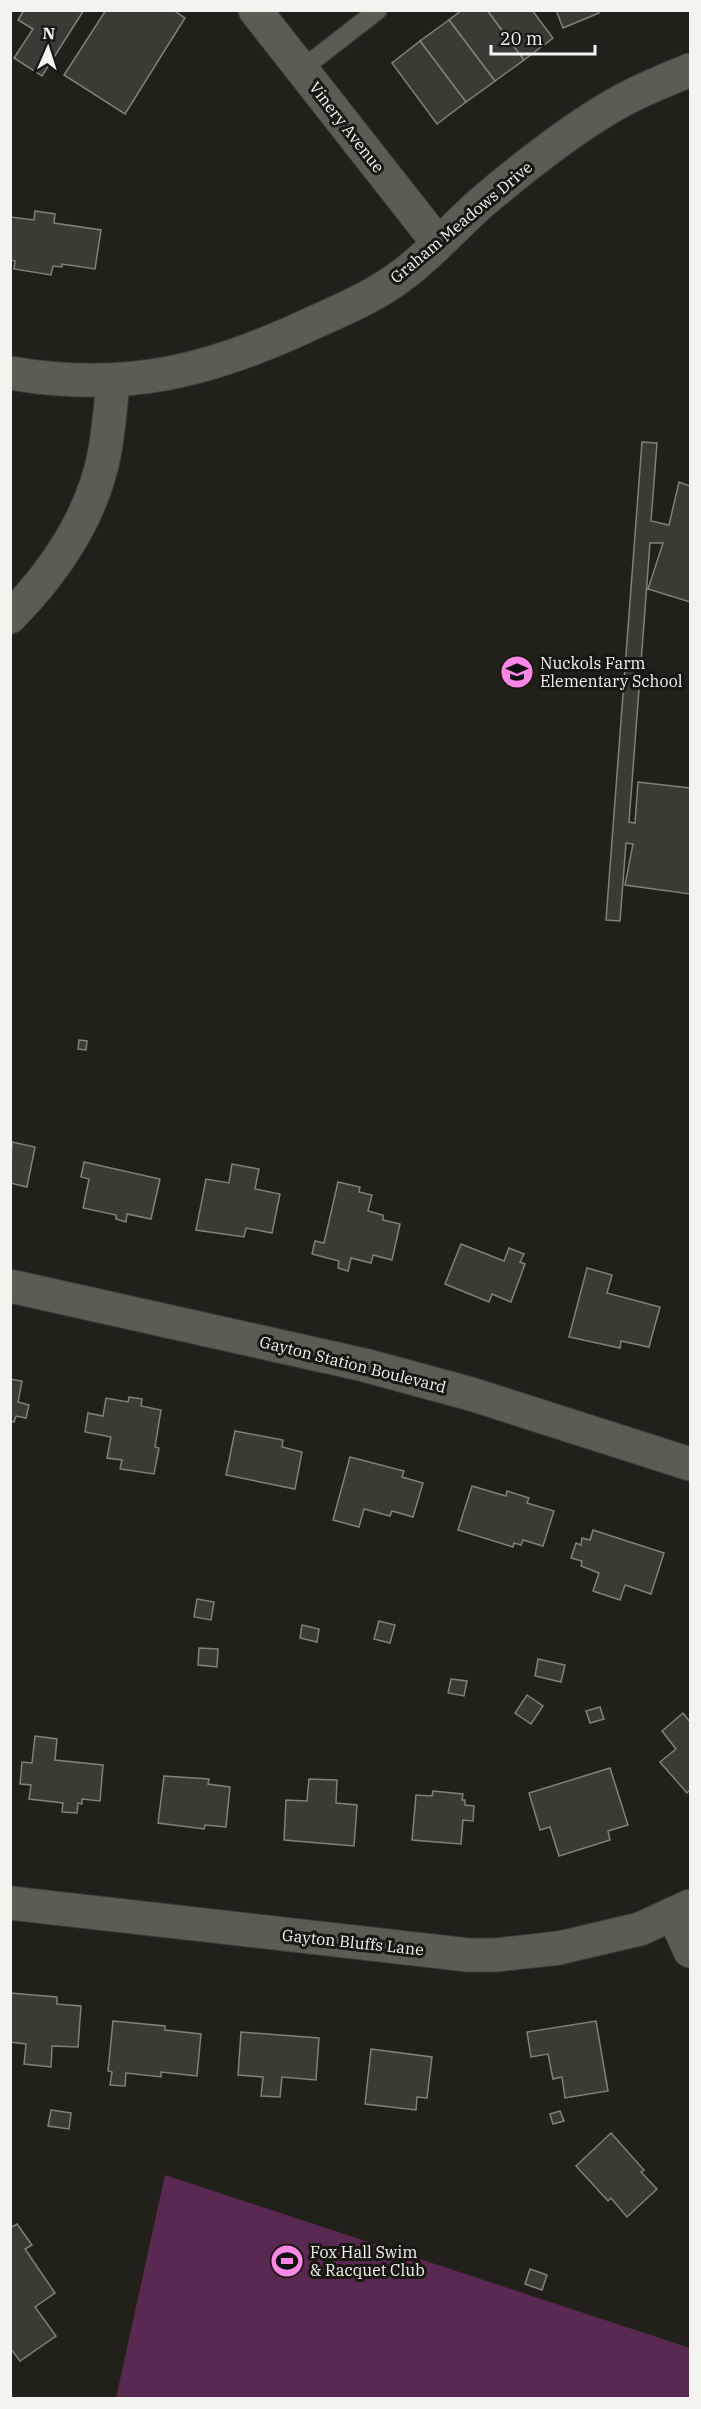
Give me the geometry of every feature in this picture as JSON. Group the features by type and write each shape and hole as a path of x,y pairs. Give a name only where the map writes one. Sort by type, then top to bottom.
{"street":[{"name":"Vinery Avenue","path":"255,10 438,243"},
{"name":"Graham Meadows Drive","path":"10,373 69,381 113,381 157,376 199,367 292,333 362,300 401,277 481,204 571,132 645,89 690,70"},
{"path":"10,616 35,592 56,565 82,516 99,474 105,450 113,381"},
{"name":"Gayton Station Boulevard","path":"10,1286 364,1365 471,1394 690,1464"},
{"name":"Gayton Bluffs Lane","path":"10,1903 385,1946 496,1955 559,1948 630,1931 682,1910"},
{"path":"682,1910 690,1951"}],"lane":[{"path":"302,69 378,10"}],"shaded area":[{"name":"Fox Hall Swim & Racquet Club","path":"165,2175 690,2348 690,2398 116,2398"}],"building":[{"path":"24,10 84,10 42,76 14,58 33,29 18,20"},
{"path":"106,10 173,10 185,18 125,114 64,75"},
{"path":"462,10 487,10 524,60 495,81 449,20"},
{"path":"487,10 532,10 553,38 524,60"},
{"path":"556,10 598,10 599,13 563,28"},
{"path":"449,20 495,81 466,102 420,41"},
{"path":"420,41 466,102 437,124 392,63"},
{"path":"35,211 55,214 54,223 101,230 95,269 62,264 62,267 53,266 51,275 14,269 15,261 10,260 11,217 34,220"},
{"path":"642,442 657,443 651,521 669,525 679,482 690,486 690,602 648,589 663,543 650,543 629,822 635,823 638,782 690,788 690,894 625,885 633,844 626,843 620,921 606,920"},
{"path":"79,1040 87,1041 86,1050 78,1049"},
{"path":"12,1142 35,1147 27,1187 10,1183"},
{"path":"84,1162 160,1179 151,1219 127,1214 126,1222 116,1219 116,1215 83,1208 89,1179 81,1177"},
{"path":"232,1164 259,1169 255,1189 280,1194 272,1233 246,1228 244,1237 196,1230 206,1179 229,1183"},
{"path":"338,1182 360,1187 359,1192 372,1195 368,1211 383,1215 383,1220 400,1224 392,1260 373,1255 371,1263 351,1258 348,1271 338,1268 339,1261 312,1254 315,1241 324,1243"},
{"path":"461,1244 504,1261 509,1248 524,1254 520,1262 525,1264 511,1302 492,1294 489,1302 445,1284"},
{"path":"587,1268 612,1275 607,1293 660,1307 649,1347 621,1341 620,1348 569,1337"},
{"path":"10,1379 22,1381 18,1402 29,1405 26,1418 16,1416 14,1422 10,1421"},
{"path":"129,1397 142,1399 141,1406 161,1410 155,1447 159,1448 154,1474 120,1469 122,1460 107,1458 111,1437 85,1432 88,1413 103,1416 106,1398 128,1402"},
{"path":"235,1431 283,1440 282,1447 302,1452 295,1489 226,1475"},
{"path":"350,1457 404,1471 402,1477 423,1483 413,1517 392,1511 390,1516 364,1509 359,1527 333,1520"},
{"path":"472,1486 506,1496 507,1491 529,1498 527,1503 554,1511 543,1546 523,1540 521,1545 514,1543 513,1547 458,1530"},
{"path":"593,1530 664,1553 651,1594 625,1585 620,1600 593,1591 599,1573 581,1566 582,1561 571,1558 576,1543 581,1545 582,1538 590,1540"},
{"path":"197,1599 214,1602 211,1620 194,1617"},
{"path":"379,1621 395,1625 390,1643 374,1639"},
{"path":"302,1625 319,1629 317,1642 300,1638"},
{"path":"199,1648 218,1649 217,1667 198,1665"},
{"path":"538,1659 565,1665 561,1682 535,1676"},
{"path":"451,1679 467,1681 464,1696 448,1693"},
{"path":"527,1695 543,1706 531,1724 515,1713"},
{"path":"600,1707 604,1719 590,1723 586,1711"},
{"path":"683,1713 690,1722 690,1790 687,1793 660,1762 676,1749 662,1731"},
{"path":"35,1736 57,1739 55,1760 103,1765 100,1801 82,1799 82,1804 78,1803 77,1813 62,1812 63,1803 29,1799 31,1785 20,1784 22,1762 32,1763"},
{"path":"610,1768 628,1825 608,1831 610,1840 559,1856 550,1827 540,1830 529,1793"},
{"path":"164,1776 209,1779 208,1784 230,1787 226,1827 205,1825 204,1829 158,1823"},
{"path":"309,1779 337,1780 336,1803 357,1805 354,1846 284,1840 286,1800 307,1801"},
{"path":"433,1791 463,1794 462,1800 465,1800 465,1805 474,1806 473,1821 463,1820 461,1844 412,1840 416,1795 432,1796"},
{"path":"10,1993 57,1997 57,2004 81,2006 78,2047 52,2046 51,2067 24,2064 26,2044 10,2042"},
{"path":"113,2021 165,2026 165,2030 201,2034 197,2076 161,2072 161,2077 126,2073 125,2086 110,2085 112,2072 108,2071"},
{"path":"596,2021 608,2091 565,2098 562,2077 553,2079 548,2054 531,2057 527,2032"},
{"path":"241,2032 319,2038 316,2080 282,2077 280,2097 261,2096 263,2077 238,2075"},
{"path":"371,2049 432,2057 427,2098 417,2097 416,2110 365,2104"},
{"path":"51,2110 71,2113 69,2129 48,2126"},
{"path":"560,2111 564,2121 553,2124 550,2114"},
{"path":"611,2133 644,2170 641,2172 657,2189 627,2217 611,2198 608,2201 576,2166"},
{"path":"17,2224 32,2245 25,2249 55,2293 35,2307 56,2336 20,2361 10,2348 10,2228"},
{"path":"530,2269 547,2275 542,2290 525,2284"}],"place":[{"name":"Nuckols Farm Elementary School","path":"517,672"},
{"name":"Fox Hall Swim & Racquet Club","path":"287,2261"}]}
